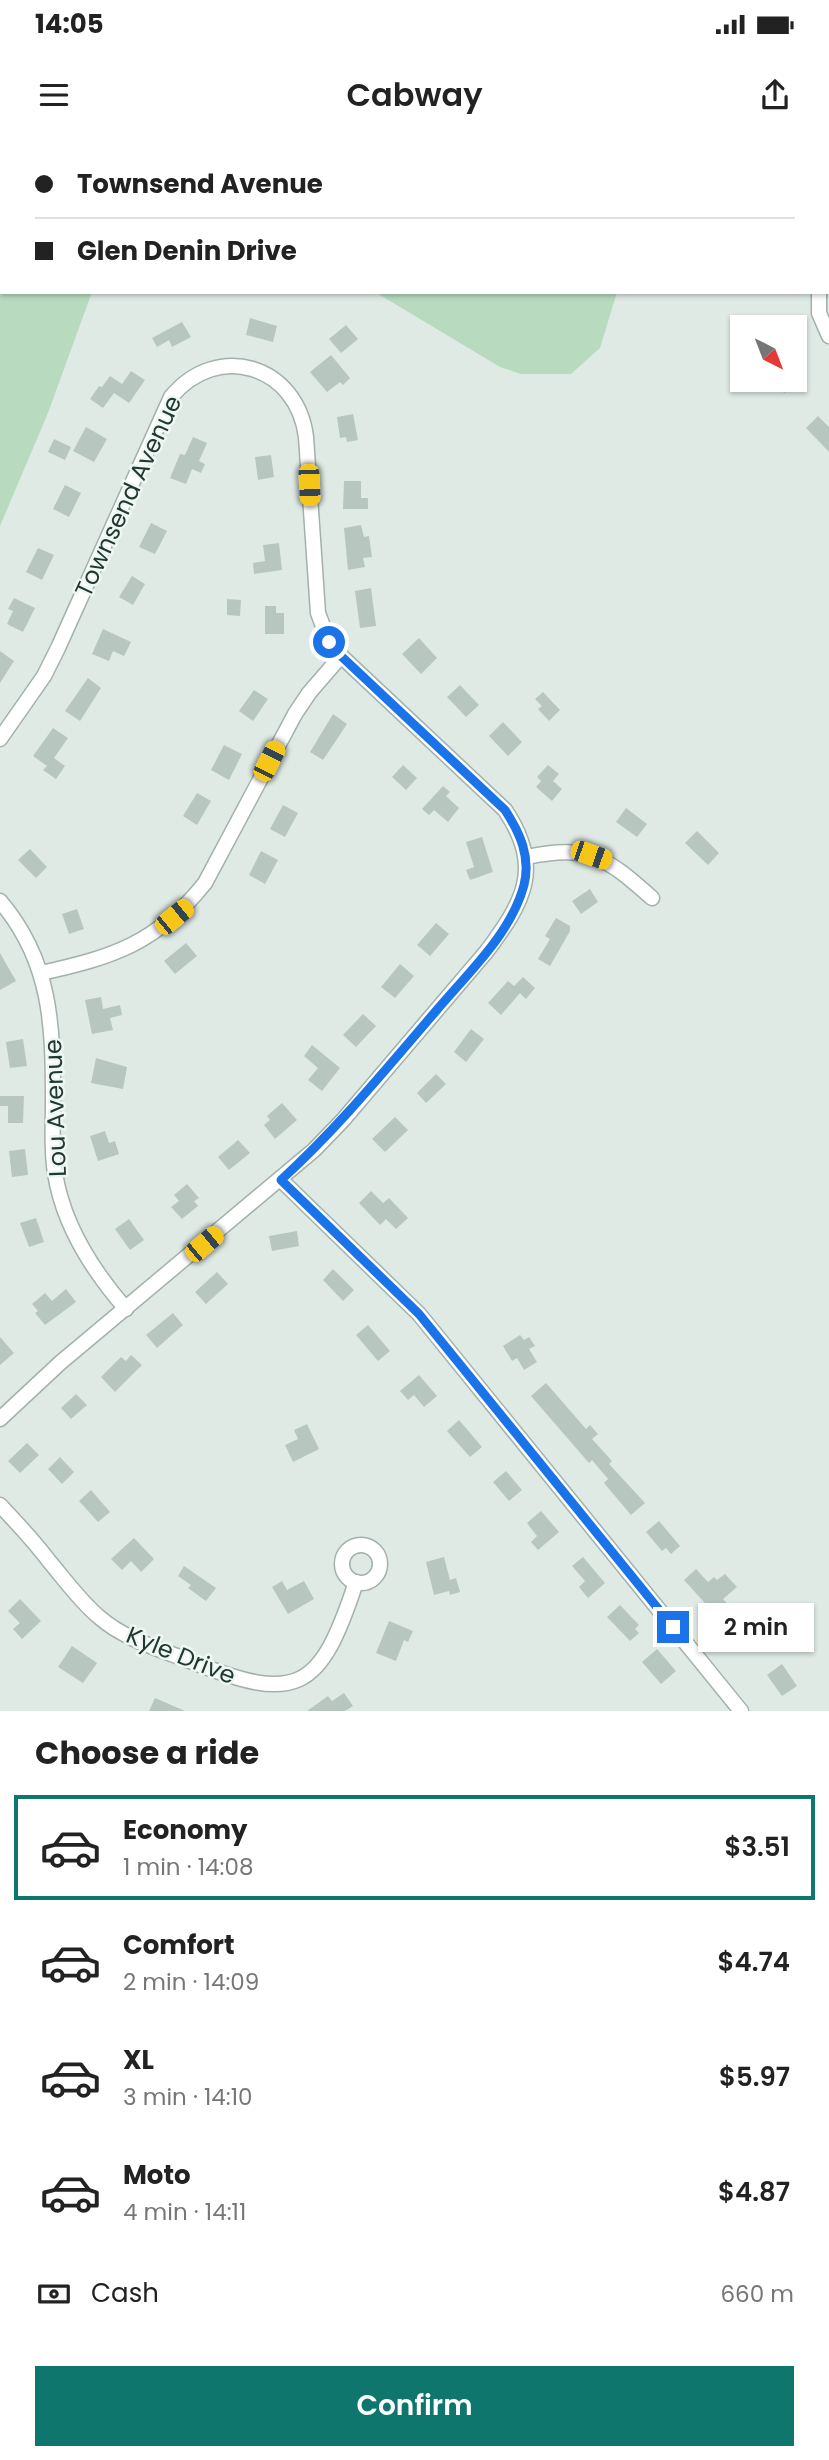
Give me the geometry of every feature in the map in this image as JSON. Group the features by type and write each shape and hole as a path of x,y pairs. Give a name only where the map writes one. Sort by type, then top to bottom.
{"street":[{"path":"819,294 819,313 829,336"},
{"name":"Townsend Avenue","path":"0,739 44,676 58,648 164,407 179,387 199,373 210,369 247,367 270,376 288,392 301,413 306,437 318,613 329,642 505,810 516,826 527,857 524,884 506,926 343,1120 281,1180 60,1363 0,1419"},
{"path":"41,973 93,961 123,950 162,926 186,907 205,883 295,715 309,693 341,656"},
{"path":"527,857 572,851 598,858 619,868 653,898"},
{"name":"Lou Avenue","path":"0,901 24,936 41,973 50,1006 53,1159 58,1188 80,1246 96,1272 126,1309"},
{"path":"281,1180 419,1314 741,1711"},
{"name":"Kyle Drive","path":"0,1504 79,1597 107,1623 141,1641 226,1675 255,1683 286,1684 312,1671 338,1634 356,1582"}],"green space":[{"path":"0,294 91,294 48,413 0,526"},
{"path":"378,294 616,294 600,348 571,374 521,374 500,367"}],"building":[{"path":"250,318 277,326 273,342 246,335"},
{"path":"182,322 191,337 172,347 169,340 157,347 152,338"},
{"path":"346,325 358,339 341,353 329,339"},
{"path":"331,355 350,378 343,385 340,382 327,392 310,372"},
{"path":"131,371 145,380 129,403 114,393 103,408 90,399 110,376 122,384"},
{"path":"353,414 358,440 347,442 346,437 340,438 337,417"},
{"path":"818,416 829,427 829,452 806,428"},
{"path":"86,427 107,439 94,462 73,451"},
{"path":"193,437 207,443 199,461 205,464 201,473 192,469 186,484 170,478 180,454 185,455"},
{"path":"54,439 71,447 65,460 48,452"},
{"path":"271,455 274,477 258,480 255,457"},
{"path":"344,481 361,481 361,498 368,498 368,509 343,509"},
{"path":"65,485 81,493 69,517 53,509"},
{"path":"151,523 167,531 155,554 139,547"},
{"path":"361,525 364,537 369,536 372,557 363,558 365,567 348,570 344,528"},
{"path":"279,543 282,570 254,574 253,563 265,561 263,545"},
{"path":"38,548 54,555 42,580 26,572"},
{"path":"132,576 145,584 133,605 119,597"},
{"path":"371,588 376,626 360,628 355,591"},
{"path":"14,598 35,608 23,632 7,624 13,611 8,609"},
{"path":"227,599 241,600 240,616 227,615"},
{"path":"265,606 276,606 276,613 284,613 284,634 265,634"},
{"path":"103,629 131,642 124,656 113,651 109,661 92,654"},
{"path":"419,638 437,658 421,674 402,654"},
{"path":"0,651 14,661 0,683"},
{"path":"88,678 101,688 80,721 65,711"},
{"path":"460,685 479,705 466,717 447,697"},
{"path":"254,690 268,699 253,721 239,711"},
{"path":"543,692 560,710 549,721 538,709 542,706 535,699"},
{"path":"333,714 347,724 323,760 310,752"},
{"path":"503,722 522,742 508,756 489,736"},
{"path":"53,728 68,738 54,758 65,766 56,779 43,770 47,766 33,756"},
{"path":"224,745 242,754 229,780 211,770"},
{"path":"403,765 417,778 406,790 392,777"},
{"path":"548,765 559,774 553,781 562,789 552,801 536,787 541,781 537,777"},
{"path":"443,786 450,792 446,796 459,808 448,822 434,810 429,815 422,809"},
{"path":"197,793 211,801 197,825 183,816"},
{"path":"283,805 298,813 285,837 270,829"},
{"path":"626,808 647,824 637,837 616,822"},
{"path":"697,831 719,853 708,865 685,843"},
{"path":"482,837 493,872 470,880 466,870 474,867 466,842"},
{"path":"30,849 47,867 36,878 18,860"},
{"path":"261,851 278,860 265,884 249,875"},
{"path":"590,889 598,902 581,914 572,901"},
{"path":"77,909 84,929 69,934 62,914"},
{"path":"556,918 570,926 570,931 550,966 538,959 550,939 545,936"},
{"path":"436,923 449,934 430,956 417,945"},
{"path":"186,943 197,956 175,974 164,961"},
{"path":"0,953 16,981 0,990"},
{"path":"400,964 414,976 395,998 381,987"},
{"path":"523,977 535,988 526,999 520,993 501,1015 488,1003 508,981 514,986"},
{"path":"101,997 103,1009 120,1005 122,1015 110,1018 113,1030 92,1034 85,1000"},
{"path":"363,1014 376,1026 356,1047 343,1035"},
{"path":"471,1029 484,1039 466,1062 454,1052"},
{"path":"23,1039 27,1066 10,1068 6,1042"},
{"path":"312,1045 340,1068 322,1091 308,1080 318,1068 304,1056"},
{"path":"96,1058 127,1067 123,1089 91,1083"},
{"path":"436,1074 446,1084 426,1103 417,1093"},
{"path":"0,1096 24,1096 23,1123 8,1123 8,1106 0,1106"},
{"path":"282,1103 297,1120 275,1139 264,1125 270,1120 267,1116"},
{"path":"395,1117 408,1130 385,1152 372,1139"},
{"path":"105,1131 109,1143 115,1141 119,1154 98,1161 90,1136"},
{"path":"238,1140 250,1153 229,1170 218,1157"},
{"path":"25,1149 28,1175 12,1177 9,1151"},
{"path":"187,1184 199,1198 194,1201 198,1206 182,1219 171,1207 179,1201 174,1195"},
{"path":"371,1191 383,1203 389,1198 408,1218 396,1229 386,1219 380,1225 359,1203"},
{"path":"36,1218 44,1242 29,1247 20,1223"},
{"path":"129,1219 144,1240 130,1250 115,1229"},
{"path":"297,1231 299,1246 272,1251 269,1236"},
{"path":"333,1269 354,1290 343,1301 323,1280"},
{"path":"217,1272 228,1284 206,1304 195,1292"},
{"path":"66,1289 76,1302 45,1325 35,1313 38,1311 32,1304 45,1293 52,1301"},
{"path":"173,1313 183,1325 157,1348 146,1335"},
{"path":"368,1325 390,1351 378,1361 356,1335"},
{"path":"520,1335 524,1340 529,1337 535,1346 529,1349 537,1362 524,1370 517,1358 512,1361 503,1346"},
{"path":"0,1337 14,1353 0,1365"},
{"path":"131,1355 142,1365 115,1392 101,1377 121,1357 126,1361"},
{"path":"419,1375 437,1396 424,1407 414,1395 408,1400 400,1391"},
{"path":"546,1383 586,1429 590,1425 598,1434 592,1439 612,1461 609,1464 645,1503 631,1515 604,1483 608,1479 592,1460 589,1463 531,1396"},
{"path":"76,1394 87,1405 71,1419 61,1408"},
{"path":"459,1420 482,1447 470,1457 447,1431"},
{"path":"307,1424 319,1449 293,1462 285,1445 298,1439 294,1430"},
{"path":"27,1443 39,1455 20,1473 8,1461"},
{"path":"60,1457 74,1472 62,1484 48,1469"},
{"path":"506,1471 522,1490 509,1501 493,1482"},
{"path":"91,1490 110,1512 98,1522 79,1501"},
{"path":"541,1511 559,1532 538,1550 531,1542 537,1536 527,1523"},
{"path":"659,1521 680,1546 671,1554 666,1548 662,1551 646,1532"},
{"path":"134,1538 154,1559 141,1572 131,1561 122,1570 111,1559"},
{"path":"444,1557 450,1580 456,1578 460,1592 450,1595 449,1591 434,1595 426,1562"},
{"path":"583,1557 605,1583 588,1598 579,1587 585,1581 572,1566"},
{"path":"184,1566 216,1588 206,1601 188,1588 191,1585 178,1576"},
{"path":"696,1569 708,1582 725,1574 737,1587 723,1599 762,1640 751,1650 742,1641 739,1643 684,1580"},
{"path":"282,1581 287,1590 304,1581 314,1599 288,1614 272,1587"},
{"path":"20,1599 41,1621 22,1639 13,1629 20,1623 8,1611"},
{"path":"620,1605 639,1625 635,1629 639,1633 630,1641 607,1617"},
{"path":"389,1621 413,1631 408,1642 404,1640 396,1661 376,1653"},
{"path":"72,1646 97,1663 83,1683 58,1667"},
{"path":"657,1649 676,1671 661,1684 642,1662"},
{"path":"782,1664 797,1686 782,1696 767,1675"},
{"path":"344,1693 353,1706 345,1711 307,1711 328,1696 332,1701"},
{"path":"155,1698 185,1711 149,1711"}],"route":[{"path":"329,642 505,810 521,839 527,857 527,870 513,912 506,926 487,950 343,1120 281,1180 419,1314 673,1627"}]}
